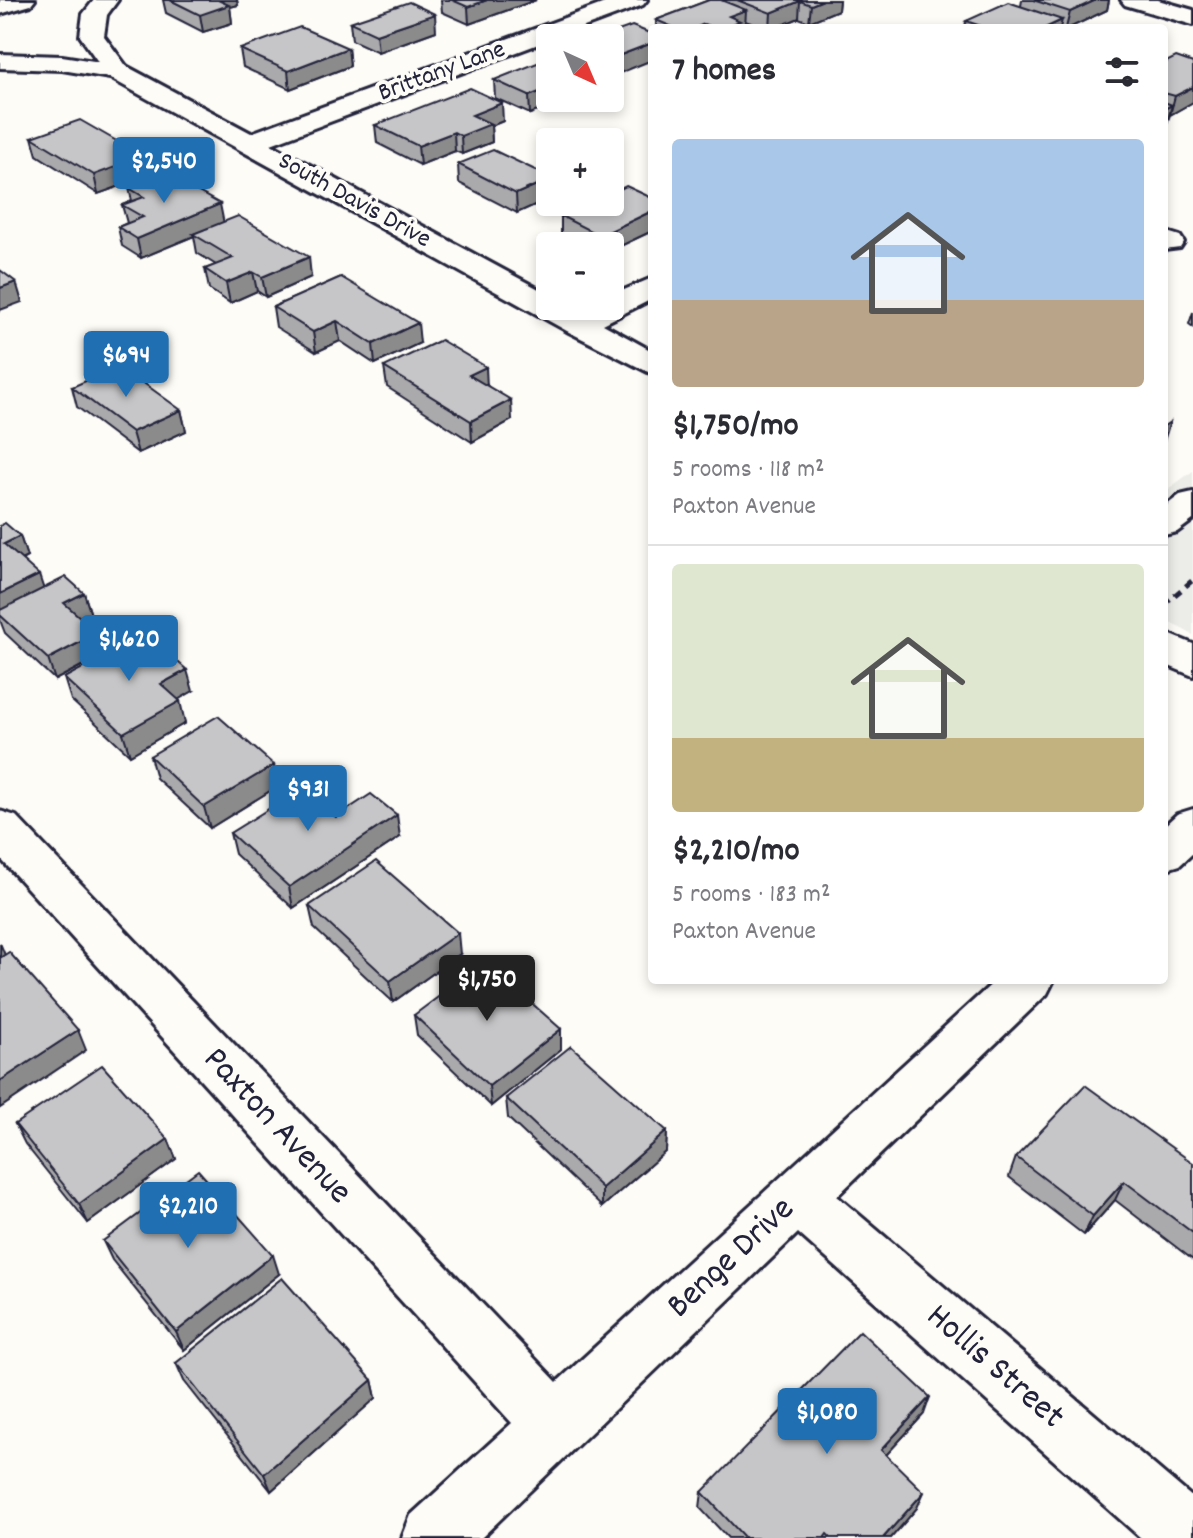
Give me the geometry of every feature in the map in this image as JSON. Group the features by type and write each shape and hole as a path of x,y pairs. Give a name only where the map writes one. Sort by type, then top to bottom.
{"street":[{"path":"0,7 23,0"},
{"path":"106,0 95,14 92,36 117,71"},
{"name":"Brittany Lane","path":"249,143 635,0"},
{"path":"1133,0 1192,17"},
{"path":"1168,29 1192,17"},
{"name":"South Davis Drive","path":"0,61 62,63 117,71 648,362"},
{"path":"578,324 648,289"},
{"path":"1168,521 1193,503"},
{"path":"1168,648 1193,662"},
{"path":"1168,849 1193,826"},
{"name":"Paxton Avenue","path":"0,828 113,953 555,1424"},
{"name":"Benge Drive","path":"434,1538 1025,984"},
{"name":"Hollis Street","path":"798,1197 1190,1538"}],"path":[{"path":"1168,601 1193,580"}],"shaded area":[{"path":"1193,471 1193,635 1168,621 1168,489"}],"building":[{"path":"170,0 218,0 229,5 200,15"},
{"path":"452,0 487,0 468,7"},
{"path":"709,0 721,0 746,10 729,16 740,21 732,24 666,24 656,20"},
{"path":"737,0 823,0 811,5 800,1 771,13"},
{"path":"1033,0 1096,0 1070,12"},
{"path":"409,2 435,14 376,34 350,22"},
{"path":"1008,2 1062,20 1054,24 975,24 966,21"},
{"path":"632,26 648,32 648,45 624,54 624,29"},
{"path":"300,27 348,48 288,71 240,49"},
{"path":"1176,57 1193,63 1193,87 1175,96 1168,94 1168,61"},
{"path":"536,64 536,93 529,96 494,80"},
{"path":"470,88 502,103 472,115 491,124 461,136 454,132 418,146 375,125"},
{"path":"80,120 127,147 116,151 132,161 94,175 32,137"},
{"path":"493,150 536,170 536,185 516,194 458,164"},
{"path":"166,174 220,204 137,239 118,227 143,217 122,205 144,197 129,188"},
{"path":"626,186 648,196 648,213 608,232 592,232 561,216 624,216"},
{"path":"238,216 309,257 262,277 253,272 226,283 205,269 233,258 193,234"},
{"path":"0,270 16,282 0,288"},
{"path":"341,277 418,323 373,344 337,321 313,332 273,307"},
{"path":"441,340 486,367 469,375 511,400 471,421 384,367"},
{"path":"120,366 181,410 132,432 72,387"},
{"path":"5,523 20,536 4,544 39,575 0,594 0,526"},
{"path":"66,577 84,593 64,603 98,633 48,659 0,615 0,610"},
{"path":"146,634 187,670 161,684 180,701 123,733 64,678"},
{"path":"218,716 274,765 204,807 150,756"},
{"path":"302,788 336,817 371,794 397,815 289,887 230,833"},
{"path":"376,861 458,933 390,981 309,906"},
{"path":"9,952 78,1030 0,1081 0,958"},
{"path":"485,962 561,1029 489,1086 414,1015"},
{"path":"571,1046 667,1131 602,1188 506,1098"},
{"path":"102,1065 168,1139 79,1204 15,1124"},
{"path":"1085,1085 1193,1163 1193,1233 1124,1181 1093,1216 1016,1157"},
{"path":"198,1170 273,1255 176,1332 103,1241"},
{"path":"282,1278 372,1380 264,1474 176,1363"},
{"path":"860,1331 930,1397 881,1450 924,1492 883,1538 831,1538 827,1534 824,1538 745,1538 702,1492"}]}
